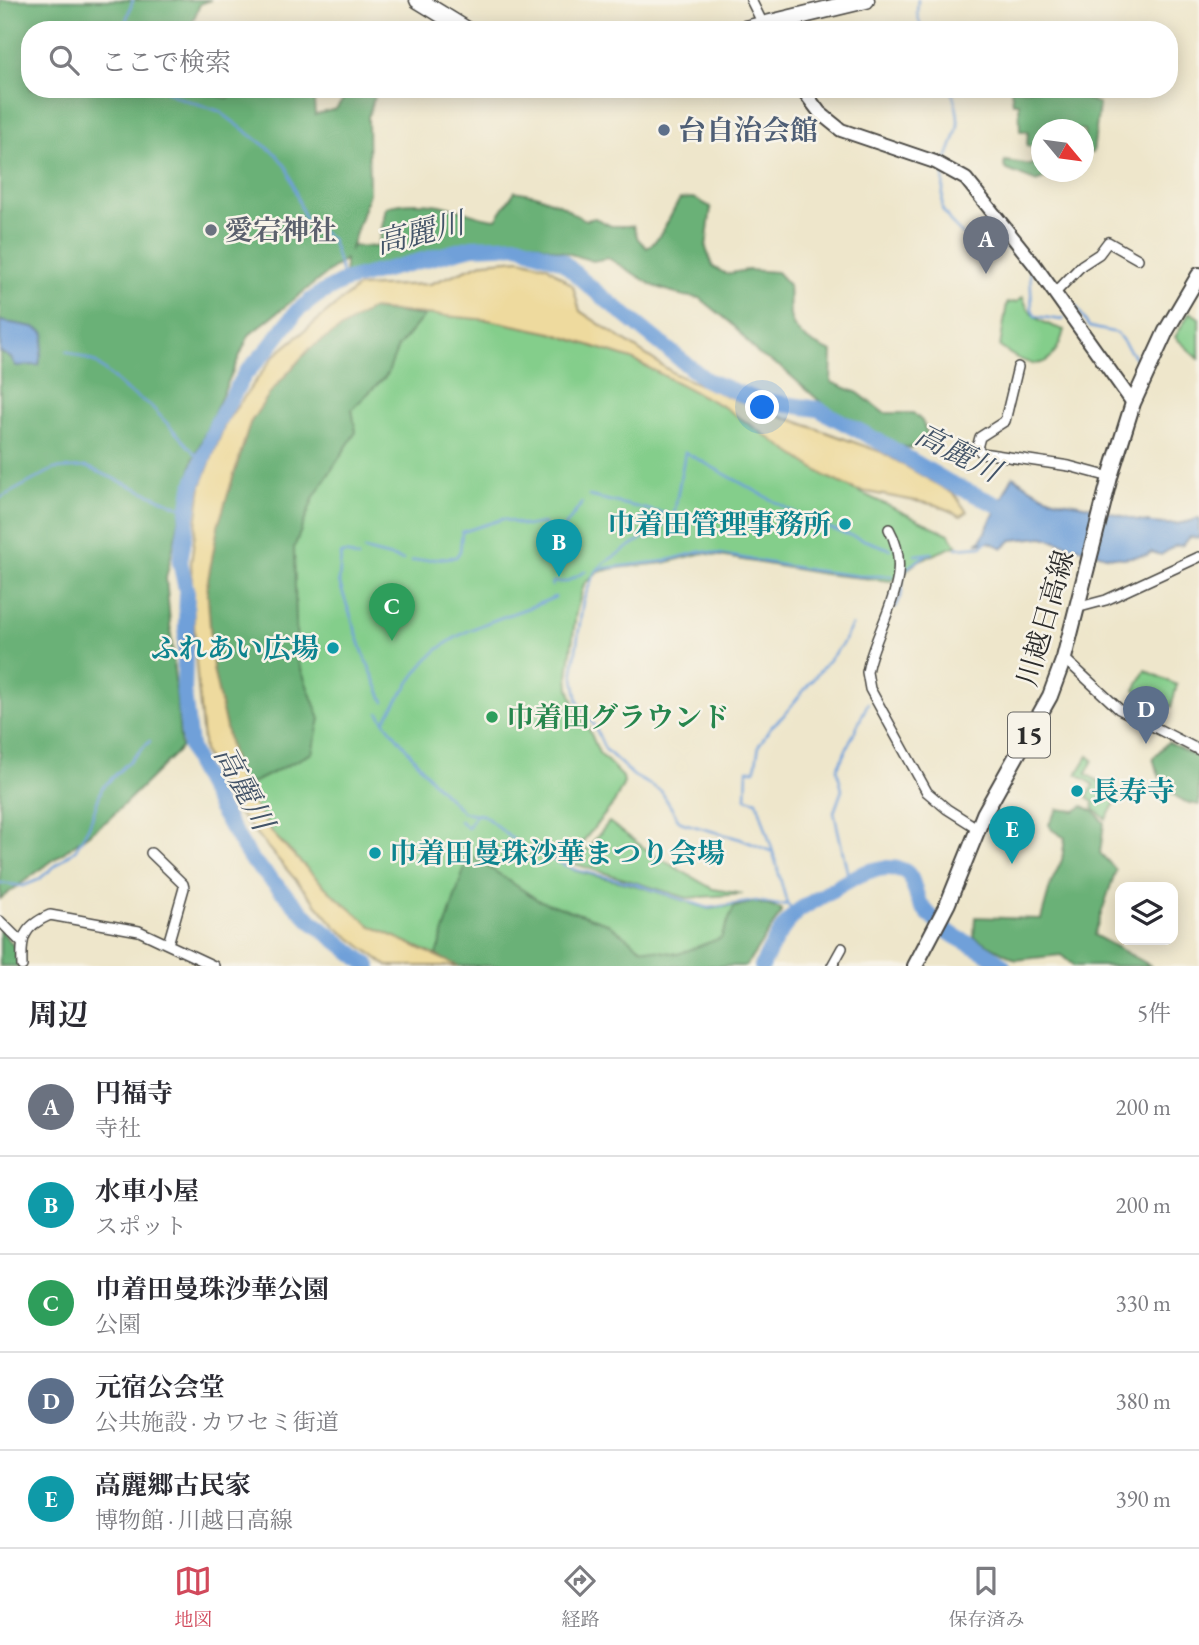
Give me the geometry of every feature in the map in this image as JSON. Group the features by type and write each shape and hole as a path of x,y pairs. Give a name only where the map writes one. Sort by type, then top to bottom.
{"highway":[{"path":"418,0 452,21"},
{"path":"787,21 866,0"}],"main road":[{"name":"川越日高線","path":"918,961 948,903 977,828 1044,708 1064,658 1110,477 1133,403 1166,331 1199,275"}],"street":[{"path":"751,0 761,21"},
{"path":"809,98 820,113 841,130 943,165 966,179 1012,234 1133,403"},
{"path":"1055,293 1082,265 1099,254 1108,242 1138,259"},
{"path":"1018,367 1005,421 980,437 977,448 982,453 1069,466 1110,477"},
{"path":"889,529 896,540 900,557 899,577 869,663 867,672 870,689 927,792 947,809 977,828"},
{"path":"1076,608 1106,600 1199,557"},
{"path":"1064,658 1119,709 1199,750"},
{"path":"151,853 184,888 168,944"},
{"path":"22,966 21,942 24,935 39,920 50,915 139,931 214,966"},
{"path":"0,921 21,942"},
{"path":"832,966 842,948"}],"green space":[{"path":"0,0 211,0 200,4 193,21 21,21 21,98 314,98 315,115 336,109 344,98 374,98 368,117 369,193 350,251 352,246 378,247 386,207 415,203 435,204 496,219 515,191 536,195 563,206 586,220 595,218 611,226 633,226 638,239 647,248 662,232 680,199 694,198 711,207 706,248 713,267 726,274 747,270 777,272 789,285 790,315 795,328 812,343 832,352 831,382 858,393 884,413 913,413 922,421 927,433 923,443 911,448 892,444 844,415 832,412 782,368 758,354 732,324 700,298 684,296 654,286 608,258 593,261 524,240 479,242 345,276 345,259 249,335 193,460 166,578 181,748 108,820 0,899"},
{"path":"1012,98 1081,98 1093,101 1099,105 1094,145 1094,119 1031,119 1031,147 1027,146 1028,131 1020,131 1019,103 1013,103"},
{"path":"1005,161 1031,165 1031,180 1007,170"},
{"path":"1023,297 1034,315 1064,330 1054,354 1040,363 1022,360 1000,347 1007,303 1017,302"},
{"path":"371,309 489,320 552,333 632,359 724,407 827,477 949,534 957,545 920,560 892,581 824,574 703,553 664,563 598,572 584,584 576,612 568,675 569,688 599,753 623,777 624,783 614,803 564,865 576,871 642,887 709,909 755,902 781,909 746,966 458,966 371,926 329,891 274,835 242,788 213,669"},
{"path":"371,309 424,316 398,347 387,375 352,409 356,432 314,497 294,548 297,659 320,719 312,753 242,788 213,669 207,585 218,526 250,423 270,393 309,349"},
{"path":"1190,312 1199,318 1199,359 1175,337"},
{"path":"1145,670 1177,685 1171,707 1145,698 1135,690"},
{"path":"1168,742 1199,758 1199,805 1174,795 1159,775 1153,758"},
{"path":"1088,756 1093,760 1086,774 1120,794 1106,819 1094,809 1093,802 1087,797 1094,785 1077,774"},
{"path":"1083,806 1095,812 1104,823 1100,853 1116,870 1094,935 1151,966 1074,966 1061,955 1016,960 974,937 975,917 1041,919 1051,883 1062,860 1065,838 1051,829 1049,824 1058,809 1075,811"},
{"path":"609,822 654,855 713,889 743,894 687,898 575,864"},
{"path":"469,854 538,900 607,923 641,948 678,954 721,938 734,907 755,902 781,909 781,913 746,966 458,966 436,956"},
{"path":"0,929 17,950 18,966 0,966"}],"sand":[{"path":"520,259 547,266 573,286 580,311 675,374 729,397 881,452 955,495 967,512 961,516 937,505 856,490 827,477 724,407 632,359 552,333 489,320 371,309 309,349 270,393 250,423 218,526 207,585 213,669 242,788 274,835 329,891 371,926 458,966 387,966 336,927 228,801 204,752 191,563 201,486 226,422 274,356 358,287 430,284 485,262"}],"water":[{"path":"0,321 34,327 45,333 39,365 16,366 11,358 0,352"},
{"path":"1013,476 1051,498 1144,521 1172,524 1199,518 1199,538 1190,537 1183,545 1175,546 1161,555 1151,552 1148,555 1123,558 1106,556 1043,537 1012,540 1003,548 989,542 976,543 981,540"}],"waterway":[{"path":"126,21 133,0"},
{"path":"918,0 919,21"},
{"path":"180,98 219,111 276,154 287,168 305,219 332,240 344,281"},
{"path":"946,161 958,125 954,98"},
{"path":"944,173 942,209 952,224 975,242 1015,250 1025,264"},
{"name":"高麗川","path":"369,966 310,920 250,858 199,769 190,746 184,693 187,593 180,562 192,488 217,423 245,374 297,311 318,295 344,281 472,247 519,245 562,261 706,380 757,400 818,409 948,482 1017,514"},
{"path":"1030,271 1032,309 1035,316 1062,320 1064,318"},
{"path":"1076,306 1089,327 1117,333 1141,366"},
{"path":"66,351 95,362 127,391 150,405 202,461"},
{"path":"674,515 685,452 797,514"},
{"path":"0,498 54,469 87,467 189,511"},
{"path":"589,496 667,514"},
{"path":"412,561 456,557 460,551 462,532 503,519 526,526 543,523 550,533 555,534 564,528 582,503"},
{"path":"787,904 773,852 740,839 683,823 661,791 634,776 605,749 594,725 578,702 573,672 583,601 594,574 604,563 674,516 736,517 767,513 800,515 890,549"},
{"path":"956,548 982,546 988,540"},
{"path":"364,550 403,560"},
{"path":"598,569 665,561 702,551 811,570 860,576 892,576"},
{"path":"358,558 346,553 341,554 339,582 363,652 384,702"},
{"path":"915,555 932,553"},
{"path":"904,570 926,555"},
{"path":"552,586 553,582 566,582 586,571"},
{"path":"895,607 901,597 903,580"},
{"path":"555,597 471,629 441,647 416,673 384,721 434,783 463,812 483,815 520,845 576,870 636,884 708,908 756,901 787,904 795,913"},
{"path":"773,852 757,801 746,798 747,770 755,770 759,745 771,727 842,644 852,625"},
{"path":"849,880 834,812 842,790 837,769 868,703"},
{"path":"379,713 384,721"},
{"path":"0,883 23,886 38,880 76,849 89,826 102,788 150,741"},
{"name":"高麗川","path":"192,770 199,769"},
{"path":"460,821 468,828 476,814"},
{"name":"高麗川","path":"762,966 779,934 798,911 859,875 891,868 906,872 912,880 919,901 932,918 953,935 1003,966"}],"place":[{"name":"台自治会館","path":"664,130"},
{"name":"愛宕神社","path":"211,230"},
{"name":"円福寺","path":"986,274"},
{"name":"巾着田管理事務所","path":"845,524"},
{"name":"水車小屋","path":"559,577"},
{"name":"巾着田曼珠沙華公園","path":"392,641"},
{"name":"ふれあい広場","path":"333,648"},
{"name":"巾着田グラウンド","path":"492,717"},
{"name":"元宿公会堂","path":"1146,744"},
{"name":"長寿寺","path":"1077,791"},
{"name":"巾着田曼珠沙華まつり会場","path":"375,853"},
{"name":"高麗郷古民家","path":"1012,864"}]}
